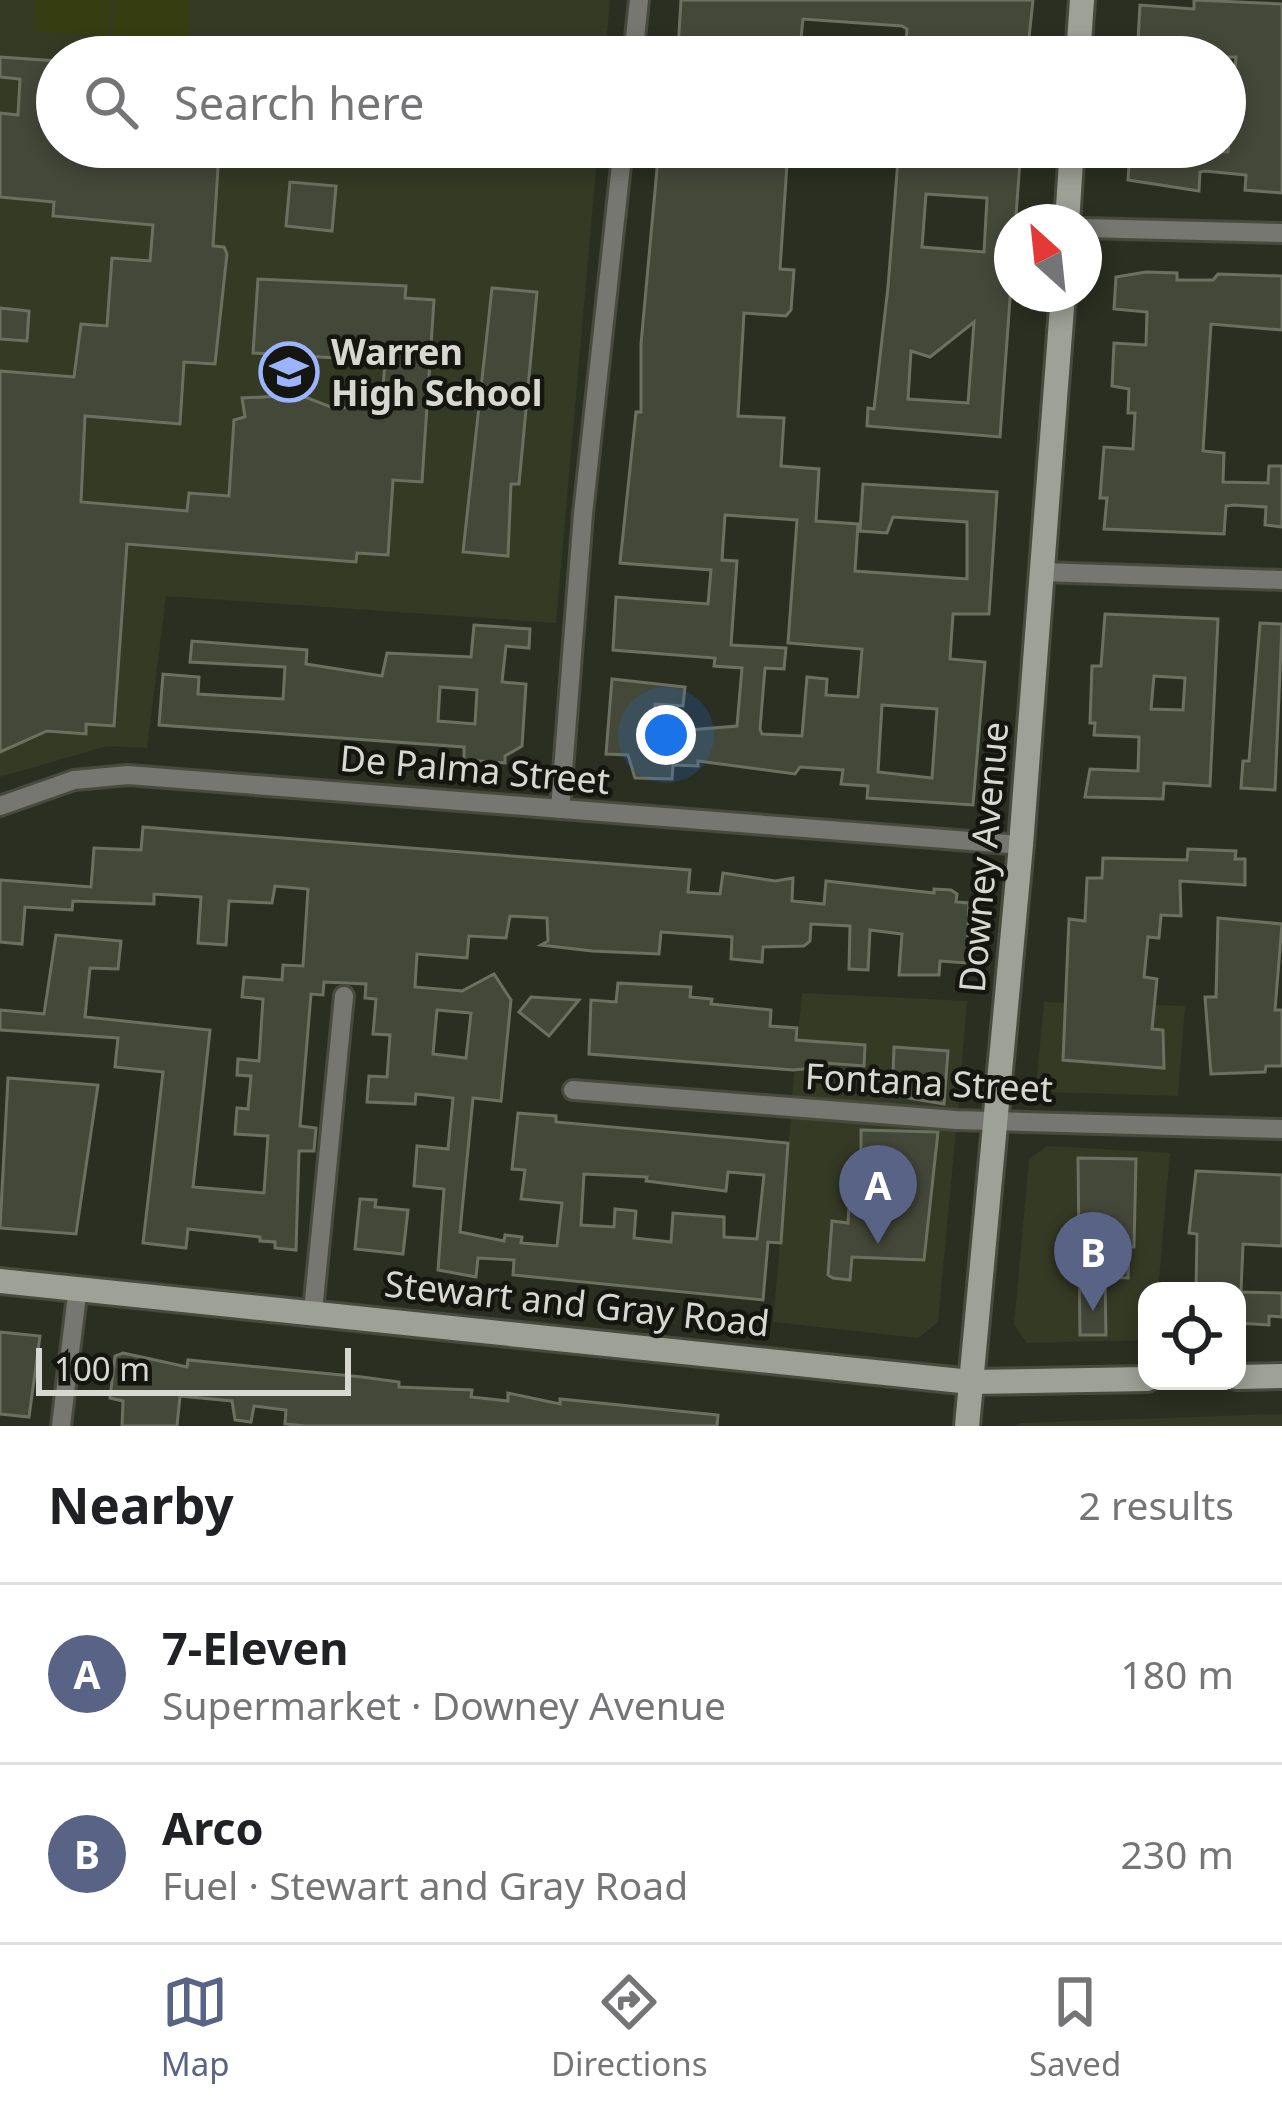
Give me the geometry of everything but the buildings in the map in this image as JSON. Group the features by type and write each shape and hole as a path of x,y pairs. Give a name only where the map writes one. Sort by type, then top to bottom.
{"main road":[{"path":"1079,36 1082,0"},
{"path":"1068,204 1071,168"},
{"name":"Downey Avenue","path":"967,1426 1021,845 1062,312"},
{"name":"Stewart and Gray Road","path":"0,1281 971,1382 1138,1378"},
{"path":"1246,1377 1282,1376"}],"street":[{"path":"635,36 639,0"},
{"path":"560,809 584,514 621,168"},
{"path":"1102,228 1282,233"},
{"path":"1042,572 1282,580"},
{"name":"De Palma Street","path":"0,806 74,780 128,775 1021,845"},
{"path":"314,1311 344,996"},
{"name":"Fontana Street","path":"573,1090 996,1120 1282,1129"},
{"path":"61,1426 78,1287"}],"shaded area":[{"name":"Warren High School","path":"0,0 610,0 607,36 36,36 36,168 596,168 556,623 166,596 147,748 107,746 0,777"},
{"path":"802,993 967,1001 958,1112 792,1098"},
{"path":"1044,1002 1185,1006 1178,1096 1049,1092 1037,1078"},
{"path":"791,1117 956,1131 938,1322 918,1338 773,1322"},
{"path":"1047,1146 1170,1153 1159,1282 1138,1282 1138,1340 1027,1343 1014,1325 1029,1159"},
{"path":"1282,1414 1282,1426 1015,1426 1020,1423"}],"green space":[{"path":"36,0 111,0 108,36 34,31"},
{"path":"115,0 190,0 187,36 112,36"}],"place":[{"name":"Warren High School","path":"289,372"},
{"name":"7-Eleven","path":"878,1244"},
{"name":"Arco","path":"1093,1311"}]}
